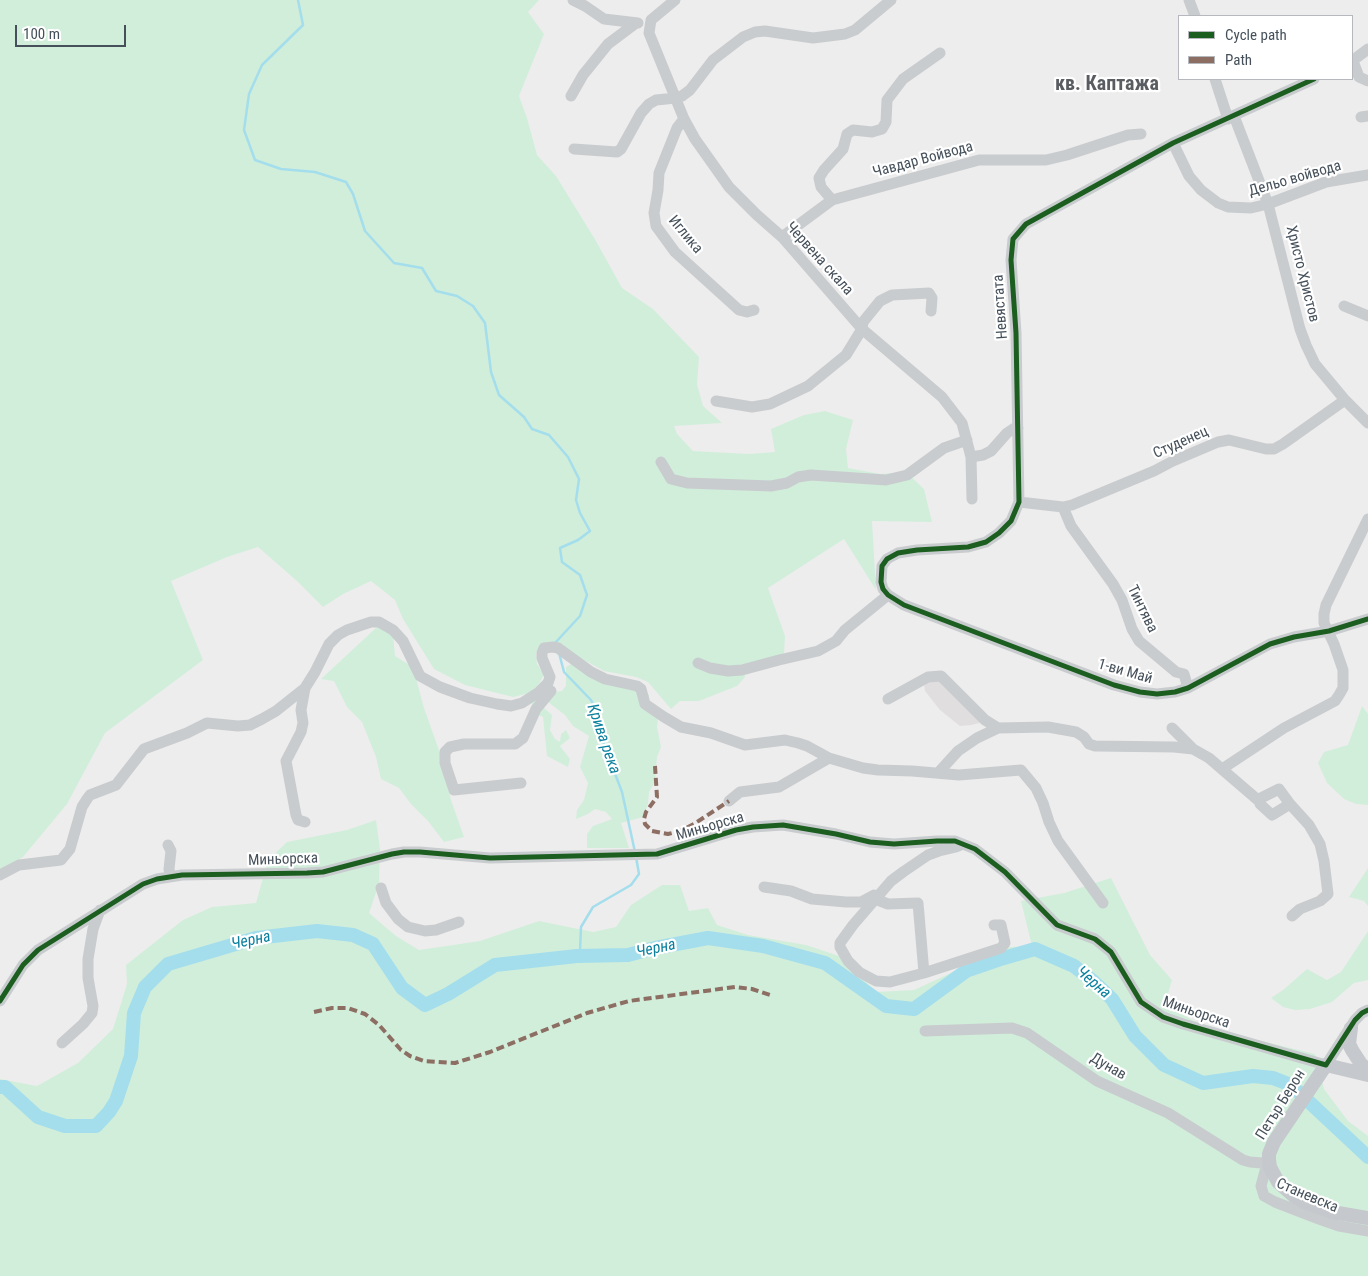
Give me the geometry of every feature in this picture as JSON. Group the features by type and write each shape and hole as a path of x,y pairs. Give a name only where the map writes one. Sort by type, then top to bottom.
{"main road":[{"path":"1351,1028 1349,1044 1361,1064 1368,1070"},
{"path":"1326,1065 1368,1075"},
{"name":"Петър Берон","path":"1270,1163 1270,1154 1274,1142 1326,1065"},
{"path":"1270,1163 1273,1174 1282,1186 1304,1202 1332,1212 1368,1218"}],"street":[{"path":"573,0 604,19 649,25 651,20 675,0"},
{"path":"574,148 617,152 621,149 641,113 649,104 656,100 676,98 690,90 713,60 743,37 755,32 765,31 813,38 845,34 855,30 891,0"},
{"path":"1189,0 1195,15"},
{"path":"571,96 582,75 608,44 636,23"},
{"name":"Червена скала","path":"649,25 650,33 684,120 707,158 729,187 782,238 862,329 942,396 962,423 971,457 972,499"},
{"path":"1353,60 1368,49"},
{"path":"832,200 821,187 820,178 824,170 843,149 847,134 853,130 872,132 882,129 886,122 887,100 903,79 940,52"},
{"path":"1353,63 1359,77 1368,81"},
{"name":"Христо Христов","path":"1215,80 1268,204 1300,329 1315,364 1345,400 1368,422"},
{"name":"Невястата","path":"888,595 883,589 881,582 882,566 887,559 898,553 968,547 986,542 999,534 1011,521 1019,502 1016,333 1010,260 1013,239 1026,224 1046,211 1173,143 1312,80"},
{"name":"Иглика","path":"684,120 678,128 659,173 654,213 656,226 675,252 739,310 747,312 754,310"},
{"name":"Чавдар Войвода","path":"782,238 832,200 979,160 1046,160 1128,135 1141,134"},
{"name":"Дельо войвода","path":"1173,143 1189,176 1208,196 1218,203 1239,208 1251,208 1268,204 1326,182 1368,175"},
{"path":"716,401 752,406 770,404 808,386 846,355 862,329 863,322 880,301 892,295 929,293 932,298 931,311"},
{"path":"1344,306 1368,316"},
{"name":"Студенец","path":"1019,502 1063,507 1072,505 1154,472 1173,461 1218,442 1229,440 1266,449 1274,448 1283,444 1345,400"},
{"path":"971,457 983,455 990,451 1007,433 1018,428"},
{"path":"661,462 670,479 687,483 771,486 787,484 798,477 811,476 886,480 907,475 944,448 967,440"},
{"name":"Тинтява","path":"1063,507 1071,526 1117,592 1139,641 1176,672 1184,674 1188,688"},
{"path":"1222,769 1284,728 1335,702 1343,688 1344,678 1341,661 1324,623 1326,605 1368,520"},
{"path":"698,663 710,668 728,671 742,670 818,651 836,641 845,630 888,595"},
{"name":"1-ви Май","path":"888,595 904,605 1114,685 1140,692 1157,694 1188,688 1270,644 1294,637 1329,631 1368,619"},
{"path":"0,875 18,865 61,860 70,849 82,807 87,799 90,795 116,785 144,749 164,743 207,723 238,726 250,725 276,711 305,688 316,672 329,644 338,634 346,630 370,622 379,622 393,630 403,641 420,676 440,687 470,698 512,706 522,703 540,692 548,683 549,673"},
{"path":"521,783 454,790 445,763 445,752 450,747 464,744 510,745 520,741 526,733 536,709 553,687 553,680 542,658 544,648 558,648 591,672 605,679 637,686 641,689 645,704 681,727 711,733 745,745 785,740 807,746 829,758 863,768 972,775 1021,770 1036,788 1058,841 1102,903"},
{"path":"888,700 928,677 941,676 985,720 998,728"},
{"path":"305,688 301,710 302,732 286,761 296,815 298,820 305,822"},
{"path":"938,773 958,751 977,738 998,728 1031,726 1063,729 1084,737 1089,744 1095,746 1174,746 1193,749 1202,753 1222,769 1272,815 1290,804"},
{"path":"1172,728 1193,749"},
{"path":"729,801 740,792 779,786 829,758"},
{"path":"1259,802 1259,799 1278,789 1309,825 1320,844 1328,894 1320,901 1300,909 1292,916"},
{"name":"Миньорска","path":"0,1001 23,965 38,950 143,884 170,876 323,872 404,852 490,858 584,855 638,856 669,852 736,830 783,825 870,842 894,844 947,840 975,849 1005,872 1057,924 1095,939 1112,952 1141,1002 1150,1010 1183,1024 1326,1065"},
{"path":"963,844 928,856 903,872 879,895 840,942 840,947 848,961 859,972 876,981 886,982 924,973 1001,948 1005,943 1001,925 994,925"},
{"path":"168,846 171,851 170,876"},
{"path":"764,887 791,891 812,899 855,903 879,895"},
{"path":"381,888 390,908 402,924 408,927 425,931 436,930 459,922"},
{"path":"879,895 888,904 918,903 924,973"},
{"path":"62,1043 83,1024 92,1013 94,1006 88,978 88,959 92,929 100,910"},
{"path":"1326,1065 1359,1016 1368,1010"},
{"name":"Дунав","path":"924,1032 1012,1028 1027,1033 1097,1081 1168,1114 1243,1160 1270,1163"},
{"name":"Станевска","path":"1270,1163 1265,1171 1261,1186 1264,1196 1318,1219 1340,1226 1368,1231"}],"shaded area":[{"path":"943,677 988,721 960,726 940,710 925,691 924,684"}],"green space":[{"path":"0,0 539,0 528,12 544,34 519,96 537,155 556,176 622,288 653,309 699,357 697,384 703,406 722,423 674,426 677,434 693,451 749,454 775,452 771,429 804,415 825,411 853,420 846,449 848,468 880,474 906,472 924,489 932,522 872,521 876,590 844,539 768,588 785,636 784,654 743,666 745,677 737,686 699,701 680,701 671,709 648,682 636,677 604,671 575,655 540,646 536,653 537,664 544,674 539,684 530,693 513,697 465,685 434,669 403,619 395,600 371,581 343,594 323,607 258,547 227,557 171,581 203,660 105,733 67,804 23,857 0,871"},
{"path":"377,627 393,634 395,656 413,667 424,708 440,753 451,800 464,837 444,842 399,788 381,779 376,757 362,722 347,707 334,681 321,679"},
{"path":"575,662 643,689 649,695 649,702 658,718 657,727 661,747 657,757 655,782 649,792 648,804 643,817 621,823 629,848 587,848 587,834 593,826 612,819 606,812 595,809 576,819 577,810 584,800 588,783 580,767 589,736 573,726 565,715 548,702 544,708 552,715 550,730 555,739 560,742 561,734 566,730 570,738 560,746 570,759 568,767 547,756 543,717 532,712 532,701 562,691 566,686 566,667"},
{"path":"1362,706 1368,714 1368,805 1356,804 1344,799 1327,783 1318,763 1324,752 1348,745"},
{"path":"376,820 380,849 379,884 369,913 396,936 419,950 480,941 539,921 593,932 616,927 631,905 662,885 680,885 689,911 708,908 717,925 748,935 806,945 842,957 876,992 914,990 1010,947 1032,946 1021,901 1064,893 1111,878 1150,955 1172,980 1165,1004 1194,1021 1245,1037 1315,1054 1324,1089 1348,1121 1368,1136 1368,1276 0,1276 0,1079 37,1086 78,1063 113,1029 127,984 126,965 183,920 212,907 256,903 268,860 287,842 347,830"},
{"path":"1368,868 1368,906 1364,901 1349,897"},
{"path":"1368,931 1368,980 1354,983 1332,1002 1310,1009 1295,1010 1283,1007 1271,998 1307,969 1327,980 1341,972"}],"waterway":[{"name":"Крива река","path":"298,0 303,25 262,65 249,94 244,130 255,160 281,169 315,172 346,182 353,194 365,231 394,263 422,268 436,291 457,296 473,306 485,323 491,372 499,395 524,417 532,429 549,435 568,457 579,479 576,500 580,513 590,531 578,540 560,548 562,562 580,575 587,595 580,616 555,643"},
{"name":"Крива река","path":"559,653 564,672 591,700 599,718 604,745 622,792 635,852"},
{"name":"Крива река","path":"577,956 580,951 581,927 593,907 631,885 639,874 636,857"},
{"name":"Черна","path":"0,1087 5,1087 38,1117 65,1126 96,1126 116,1101 131,1056 134,1013 145,987 168,964 256,938 317,931 353,935 373,944 402,988 425,1005 448,994 495,965 577,956 628,955 708,938 763,946 825,963 886,1006 914,1009 966,971 1035,949 1074,966 1094,982 1112,999 1135,1036 1164,1065 1203,1083 1253,1076 1273,1078 1291,1085 1368,1157"}],"marked path":[{"path":"655,766 657,797 646,812 644,819 645,824 652,831 668,834 680,831 729,801"},
{"path":"314,1012 332,1008 348,1008 365,1014 379,1025 401,1050 410,1056 424,1061 455,1063 490,1052 587,1013 629,1001 735,987 752,989 770,995"}],"cycle path":[{"path":"1312,80 1173,143 1026,224 1013,239 1011,260 1016,333 1019,502 1011,521 986,542 968,547 898,553 887,559 882,566 881,582 883,589 888,595 904,605 1114,685 1140,692 1157,694 1188,688 1270,644 1294,637 1329,631 1368,619"},
{"path":"0,1001 23,965 38,950 143,884 157,879 182,875 323,872 404,852 490,858 657,854 736,830 783,825 870,842 894,844 955,841 975,849 1005,872 1057,925 1095,939 1111,952 1141,1002 1163,1017 1183,1024 1326,1065 1355,1020 1368,1010"}],"district":[{"name":"кв. Каптажа","path":"1107,85"}]}
